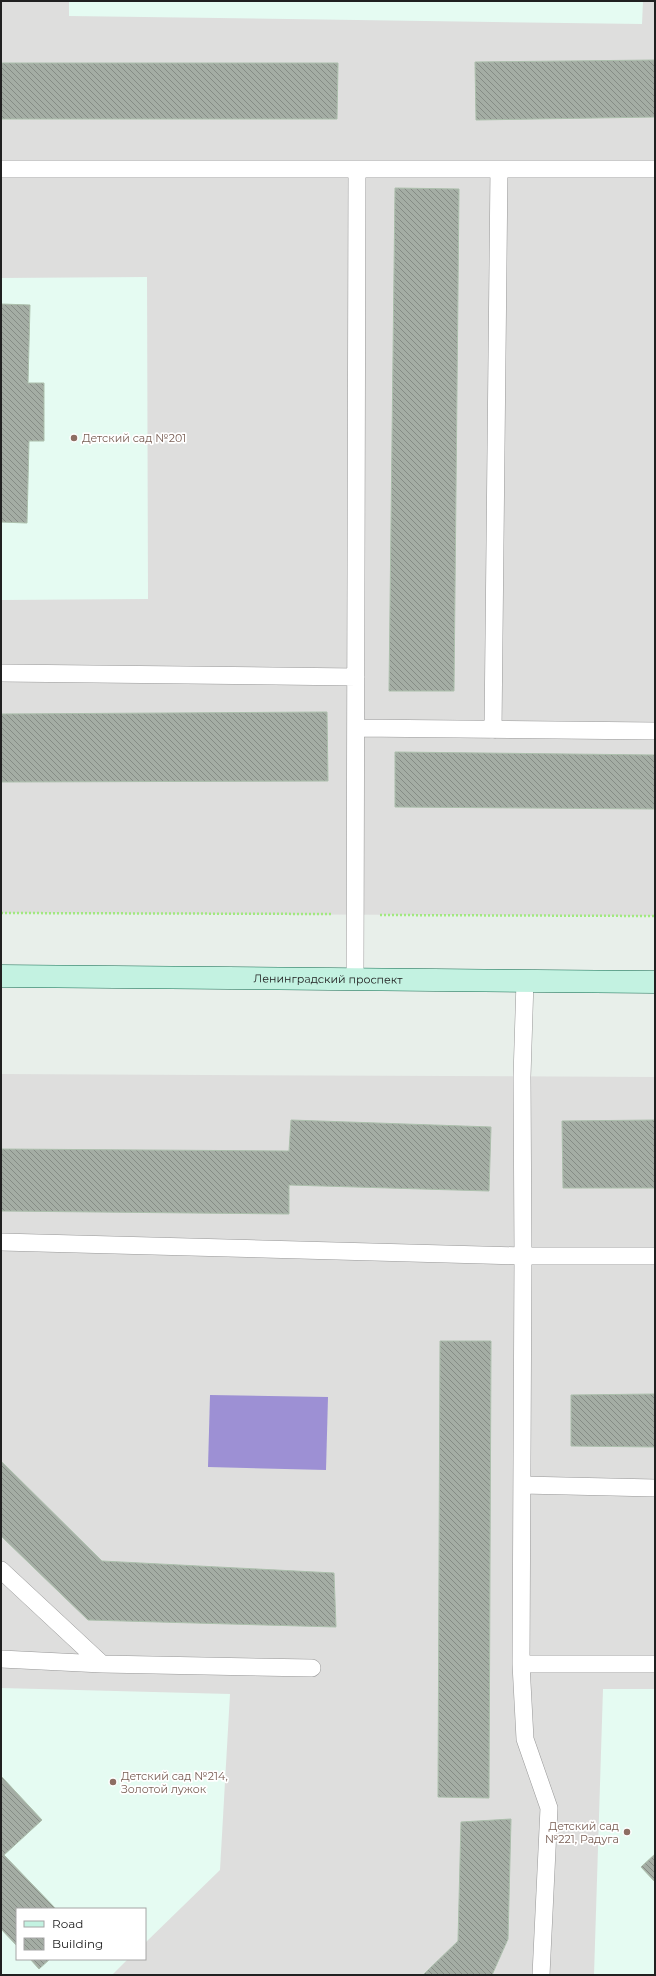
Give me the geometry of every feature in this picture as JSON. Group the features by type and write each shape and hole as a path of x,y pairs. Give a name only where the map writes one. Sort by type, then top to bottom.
{"main road":[{"name":"Ленинградский проспект","path":"1,976 655,982"}],"lane":[{"path":"1,168 655,169"},
{"path":"355,980 357,914 357,169"},
{"path":"493,730 499,169"},
{"path":"1,673 356,677"},
{"path":"356,728 655,731"},
{"path":"526,981 522,1077 523,1256 521,1664 525,1739 549,1808 542,1975"},
{"path":"1,1242 523,1256 655,1256"},
{"path":"522,1485 655,1488"},
{"path":"1,1570 102,1664"},
{"path":"1,1659 102,1664 312,1668"},
{"path":"521,1664 655,1664"}],"path":[{"path":"1,914 655,916"}],"shaded area":[{"path":"1,1 655,1 655,916 1,913"},
{"path":"69,1 643,1 642,24 69,16"},
{"name":"Детский сад №201","path":"147,277 148,599 1,600 1,278"},
{"path":"1,1074 655,1077 655,1975 1,1975"},
{"path":"210,1395 328,1397 326,1470 208,1467"},
{"name":"Детский сад №214, Золотой лужок","path":"1,1688 230,1694 220,1870 146,1942 146,1908 16,1908 16,1960 127,1960 112,1975 1,1975"},
{"name":"Детский сад №221, Радуга","path":"603,1689 655,1689 655,1975 594,1975"}],"building":[{"path":"655,60 655,117 476,120 475,62"},
{"path":"1,63 338,63 337,119 1,119"},
{"path":"395,188 459,189 454,691 389,691"},
{"path":"1,304 30,305 28,383 44,383 44,441 29,441 27,523 1,522"},
{"path":"327,712 328,781 1,782 1,714"},
{"path":"395,752 655,755 655,809 395,807"},
{"path":"291,1120 491,1127 489,1191 289,1185 289,1214 1,1211 1,1149 289,1151"},
{"path":"655,1120 655,1188 563,1188 562,1121"},
{"path":"440,1341 491,1341 489,1798 438,1797"},
{"path":"655,1394 655,1447 571,1446 571,1395"},
{"path":"1,1461 102,1561 334,1573 336,1627 88,1620 1,1536"},
{"path":"1,1776 42,1820 4,1855 55,1908 16,1908 16,1945 1,1929"},
{"path":"511,1819 508,1939 492,1975 423,1975 458,1941 461,1822"},
{"path":"655,1854 655,1882 641,1867"},
{"path":"31,1960 49,1960 39,1969"}],"place":[{"name":"Детский сад №201","path":"74,438"},
{"name":"Детский сад №214, Золотой лужок","path":"113,1782"},
{"name":"Детский сад №221, Радуга","path":"627,1832"}]}
